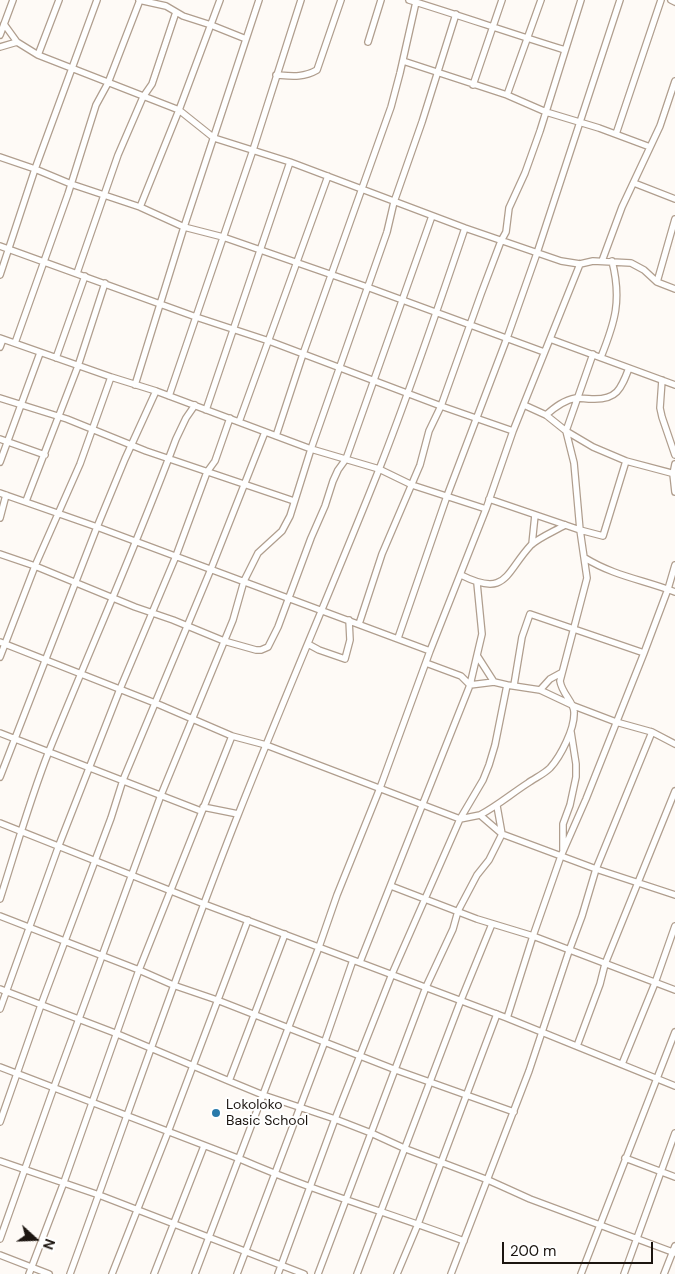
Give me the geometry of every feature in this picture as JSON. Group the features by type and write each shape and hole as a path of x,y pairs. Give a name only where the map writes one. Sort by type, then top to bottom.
{"street":[{"path":"0,35 13,0"},
{"path":"38,55 59,0"},
{"path":"0,275 35,169 97,0"},
{"path":"15,343 45,261 96,105 108,83 140,0 166,6 183,16 246,39"},
{"path":"140,207 220,0"},
{"path":"135,384 184,227 260,0"},
{"path":"169,396 253,150 301,0"},
{"path":"276,75 302,77 317,70 341,0"},
{"path":"368,42 381,0"},
{"path":"409,0 565,50"},
{"path":"473,85 502,0"},
{"path":"507,95 541,0"},
{"path":"359,624 382,554 420,465 429,430 441,406 506,232 509,208 531,157 581,0"},
{"path":"398,638 447,496 537,253 620,0"},
{"path":"616,134 660,0"},
{"path":"671,0 675,2"},
{"path":"276,436 303,354 385,127 397,88 416,2"},
{"path":"77,273 118,155 143,97 152,84 176,12"},
{"path":"0,1239 161,795 224,641 244,582 258,553 282,531 290,516 311,449 387,232 394,202 456,14"},
{"path":"4,24 16,42 38,55 179,110 214,138 290,162 501,242 561,261 580,264 602,261 631,263 644,270 657,282 675,289"},
{"path":"0,47 16,42"},
{"path":"403,61 507,95 546,112 650,147"},
{"path":"602,261 622,207 660,126 672,96 675,81"},
{"path":"0,157 104,196 140,207 184,227 223,237 544,352"},
{"path":"206,410 290,162"},
{"path":"239,422 328,176"},
{"path":"634,183 675,199"},
{"path":"0,554 35,566 113,599 187,625 224,641 256,650 268,647 278,627 338,470 346,459 432,216"},
{"path":"657,282 675,219"},
{"path":"70,1274 173,985 238,814 323,610 408,394 464,228"},
{"path":"0,246 269,341 408,394 513,431"},
{"path":"601,357 615,320 618,305 612,261"},
{"path":"196,1274 319,947 336,895 380,788 430,651 486,509 513,431 580,264"},
{"path":"56,358 85,276"},
{"path":"26,502 60,416 106,283"},
{"path":"0,347 2,339 15,343 156,391 311,449 379,469 412,485 486,509"},
{"path":"550,340 675,385"},
{"path":"0,462 40,353"},
{"path":"3,643 193,718 232,736 266,745 460,819 480,815 497,806 550,768 562,752 575,714 574,706 562,691 560,681 587,584 574,463 566,431 592,354"},
{"path":"546,415 557,406 577,398 612,397 622,385 629,368"},
{"path":"0,657 3,643 94,429 111,377"},
{"path":"662,380 660,408 675,455"},
{"path":"0,777 97,527 131,444 156,391"},
{"path":"0,398 60,416 169,460 294,502"},
{"path":"0,898 49,752 184,423 195,405"},
{"path":"524,405 546,415 566,431 593,446 626,461 674,474"},
{"path":"0,1009 3,990 29,928 59,845 120,689 176,556 207,472 215,462 230,418"},
{"path":"0,1122 40,1004 95,860 123,780 211,569 265,432"},
{"path":"0,439 45,455"},
{"path":"489,499 603,536 626,461"},
{"path":"675,464 675,492"},
{"path":"0,518 3,494 323,610 430,651"},
{"path":"532,544 535,515"},
{"path":"461,575 477,584 494,584 508,576 532,544 565,525"},
{"path":"585,558 616,574 675,592"},
{"path":"507,1018 562,854 644,653 675,565"},
{"path":"360,962 470,684 482,634 477,584"},
{"path":"278,1274 335,1118 392,974 460,819 480,786 489,765 522,637 530,614 644,653"},
{"path":"308,644 344,660 350,640 349,620"},
{"path":"478,657 494,682"},
{"path":"426,663 461,676 470,684 494,682 540,690 574,706 616,722 652,732 675,744"},
{"path":"540,690 550,679 561,673"},
{"path":"562,854 563,824 570,805 576,777 571,730"},
{"path":"0,732 161,795 202,809 238,814"},
{"path":"451,1274 514,1112 568,950 582,916 596,869 652,732"},
{"path":"29,1274 64,1182 139,970 232,736"},
{"path":"577,1046 600,984 605,964 675,790"},
{"path":"318,1274 426,987 454,929 458,911 477,875 489,860 502,834 497,806"},
{"path":"480,815 502,834 562,854 596,869 675,895"},
{"path":"0,823 204,904 497,1014 675,1086"},
{"path":"391,886 492,924 533,936 675,990"},
{"path":"0,916 173,985 325,1041 396,1070 514,1112"},
{"path":"112,1274 248,920"},
{"path":"357,1274 406,1150 461,1000 492,924"},
{"path":"622,1064 655,983 675,926"},
{"path":"229,1082 284,934"},
{"path":"237,1274 325,1041 353,960"},
{"path":"3,990 116,1033 229,1082 335,1118 406,1150 674,1253"},
{"path":"397,1274 418,1224 497,1014"},
{"path":"581,1274 601,1226 624,1158 675,1032"},
{"path":"0,1067 275,1174 464,1241"},
{"path":"624,1274 675,1133"},
{"path":"154,1274 204,1146"},
{"path":"624,1158 675,1177"},
{"path":"0,1161 99,1195 304,1274"},
{"path":"664,1274 674,1253 675,1246"},
{"path":"0,1255 49,1274"}],"place":[{"name":"Lokoloko Basic School","path":"216,1113"}]}
